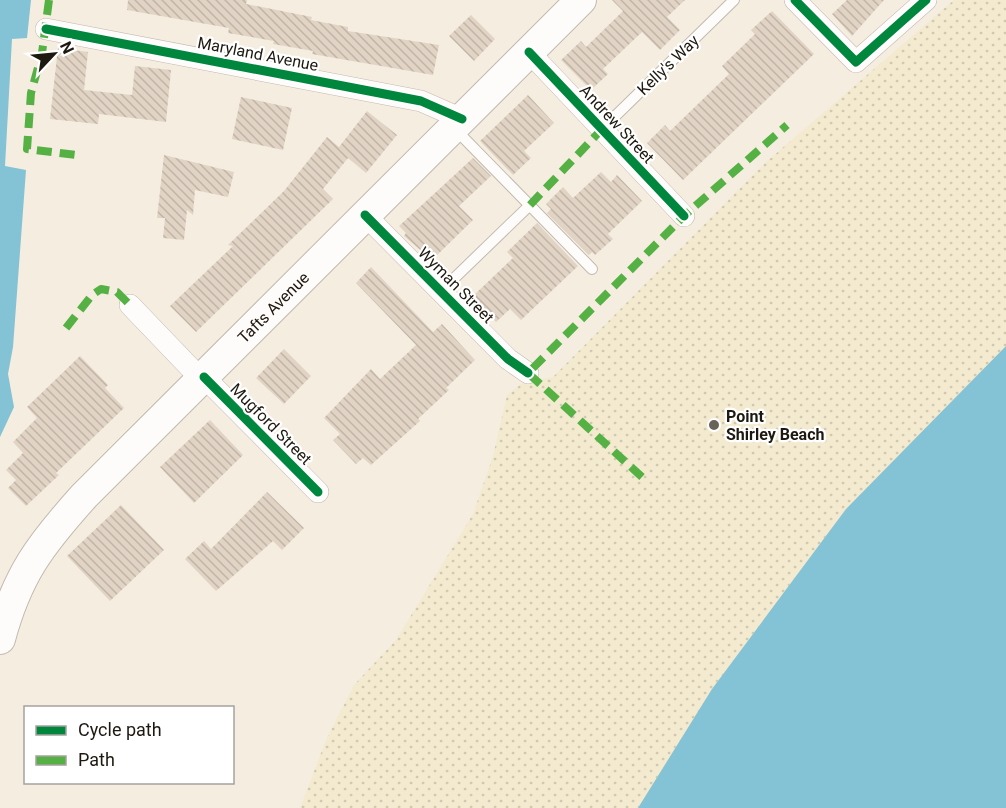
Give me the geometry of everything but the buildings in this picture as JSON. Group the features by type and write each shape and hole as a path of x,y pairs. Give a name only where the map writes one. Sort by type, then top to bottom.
{"main road":[{"name":"Tafts Avenue","path":"0,639 19,582 46,539 96,484 581,0"}],"street":[{"path":"795,0 856,62 926,0"},
{"name":"Maryland Avenue","path":"46,28 421,101 458,123"},
{"name":"Andrew Street","path":"529,52 684,216"},
{"name":"Wyman Street","path":"365,215 508,359 528,373"},
{"name":"Mugford Street","path":"130,305 318,492"}],"lane":[{"name":"Kelly's Way","path":"602,129 734,0"},
{"path":"458,123 530,205 592,269"},
{"path":"441,291 530,205"}],"sand":[{"name":"Point Shirley Beach","path":"954,0 1006,0 1006,346 846,509 712,689 638,808 300,808 326,740 354,685 396,640 473,514 493,456 507,395 524,382 553,377 765,163"}],"water":[{"path":"0,0 31,0 27,38 12,39 5,166 26,170 13,347 8,374 14,407 0,437"},
{"path":"1006,346 1006,808 638,808 712,689 846,509"}],"marked path":[{"path":"49,0 42,53 31,93 27,149 76,155"},
{"path":"642,477 528,373 684,216 787,125"},
{"path":"530,205 602,129"},
{"path":"66,328 92,295 101,289 117,292 130,305"}],"cycle path":[{"path":"795,0 856,62 926,0"},
{"path":"46,29 421,101 462,119"},
{"path":"529,52 684,216"},
{"path":"365,215 508,359 528,373"},
{"path":"204,377 318,492"}],"place":[{"name":"Point Shirley Beach","path":"714,425"}]}
